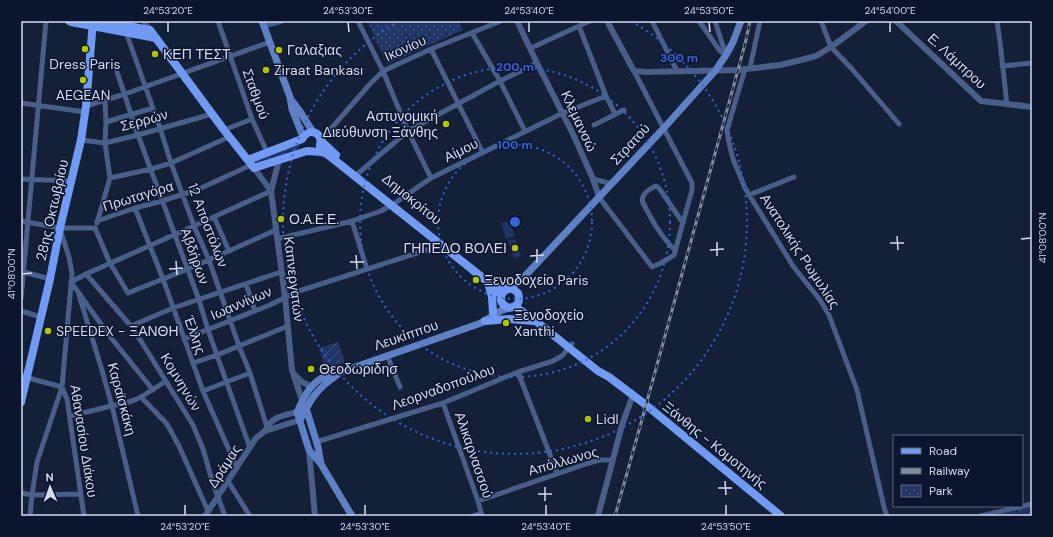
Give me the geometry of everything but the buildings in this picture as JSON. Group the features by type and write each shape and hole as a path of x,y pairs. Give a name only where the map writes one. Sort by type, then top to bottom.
{"main road":[{"path":"68,21 92,24 156,38"},
{"path":"100,21 150,30 251,164"},
{"name":"Στρατού","path":"509,289 525,276 599,198 715,70 733,42 741,21"},
{"name":"28ης Οκτωβρίου","path":"21,402 24,376 41,317 81,140 86,109 92,24"},
{"path":"263,24 290,97 292,109 302,138 301,145 303,148 311,151"},
{"path":"251,164 279,160 319,148 321,140 318,135 313,132 290,97"},
{"path":"251,164 267,152 302,138 307,133 313,132"},
{"name":"Δημοκρίτου","path":"321,140 356,174 488,282 497,291 501,298"},
{"name":"Δημοκρίτου","path":"311,151 327,154 356,174"},
{"name":"Δημοκρίτου","path":"393,204 499,286 509,289"},
{"name":"Στρατού","path":"519,298 520,287 525,276"},
{"path":"488,282 492,297 493,313"},
{"path":"570,346 520,310 502,304 501,298 503,292 509,289 516,291 525,307 570,346 598,371 609,377 633,395"},
{"name":"Λευκίππου","path":"483,322 493,313 501,298"},
{"path":"512,307 516,305 519,298"},
{"name":"Λευκίππου","path":"297,412 302,400 319,379 483,322 502,310 512,307"},
{"path":"483,322 509,319 537,322"},
{"name":"Λευκίππου","path":"300,420 310,400 320,388 341,372"},
{"name":"Ξάνθης - Κομοτηνής","path":"633,395 781,516"},
{"path":"306,408 321,464"},
{"path":"297,412 309,450 321,464 352,516"}],"street":[{"path":"21,299 46,21"},
{"path":"143,21 150,30"},
{"name":"Σταθμού","path":"218,21 252,119 267,152"},
{"path":"263,24 282,21"},
{"path":"358,21 383,71 408,131 431,178"},
{"name":"Ικονίου","path":"321,140 383,71 501,21"},
{"name":"Κλεμανσώ","path":"517,21 563,113 593,178 599,198 652,267 673,256 675,250"},
{"path":"531,48 590,21"},
{"path":"607,21 692,182 692,190 683,223 675,250 659,230 641,199 653,187 656,186 683,223"},
{"path":"652,21 677,71"},
{"path":"699,21 720,51 726,55"},
{"path":"715,21 726,55"},
{"name":"Ανατολικής Ρωμυλίας","path":"760,21 747,69 727,130 733,159 749,195 793,266 820,300 829,315 856,390 887,516"},
{"path":"821,21 831,47 900,124"},
{"path":"634,71 646,72 747,69 780,65 816,56 831,47 866,21"},
{"name":"Ε. Λάμπρου","path":"896,21 982,101 1032,107"},
{"path":"996,21 1000,42 1007,105"},
{"path":"579,26 606,96 615,114"},
{"name":"12 Αποστόλων","path":"126,32 146,86 171,163 194,226 209,260 250,373 266,429"},
{"path":"472,33 500,82 525,131"},
{"path":"21,103 38,106 86,109 105,100 270,42"},
{"path":"431,50 483,153"},
{"path":"356,174 408,131 537,63"},
{"path":"1002,66 1032,63"},
{"name":"Αβδήρων","path":"117,72 138,135 188,269 250,448"},
{"name":"Αίμου","path":"277,239 352,221 381,211 431,178 563,113 606,96"},
{"path":"105,100 105,143 110,178 95,228 110,263 128,293 188,269 276,230"},
{"path":"106,122 153,108"},
{"path":"594,125 624,110"},
{"name":"Σερρών","path":"81,140 105,143 212,114"},
{"path":"110,178 151,170 171,163 252,119"},
{"path":"271,191 279,160"},
{"path":"251,164 271,191"},
{"name":"Πρωταγόρα","path":"97,221 135,208 183,195 251,164"},
{"path":"749,195 794,177"},
{"path":"593,178 612,184"},
{"path":"21,179 72,181"},
{"path":"153,390 108,334 71,282 271,191"},
{"name":"Καπνεργατών","path":"271,191 285,297 292,370 306,408"},
{"name":"Έλλης","path":"135,208 163,279 203,391 237,468"},
{"path":"214,216 229,251"},
{"path":"21,221 60,228 95,228"},
{"path":"352,221 367,269"},
{"name":"Αθανασίου Διάκου","path":"60,228 71,269 62,387 67,399 70,416 84,516"},
{"name":"Ιωαννίνων","path":"184,339 270,305 296,292 442,245"},
{"path":"24,272 50,278"},
{"path":"131,326 173,308 281,272"},
{"name":"Κομνηνών","path":"86,274 131,326 193,424 203,449 212,484 225,516"},
{"path":"246,284 255,311"},
{"name":"Καραϊσκάκη","path":"77,290 112,406 138,516"},
{"path":"21,311 41,317"},
{"path":"193,363 217,355 288,326"},
{"name":"Λεορναδοπούλου","path":"316,442 443,403 518,372 553,361 562,356 570,346"},
{"path":"387,355 400,387"},
{"path":"292,370 298,379 312,387"},
{"path":"518,372 557,473"},
{"path":"203,391 250,373"},
{"path":"24,376 62,387 37,462 30,516"},
{"path":"70,416 129,402 141,397 166,381"},
{"name":"Απόλλωνος","path":"478,501 594,461 613,460 622,425 633,395"},
{"path":"141,397 167,424 179,446 206,513"},
{"name":"Αλικαρνασσού","path":"443,403 478,501 481,515"},
{"name":"Δράμας","path":"206,513 256,438 266,429 269,423 274,419 297,412"},
{"path":"266,429 300,420"},
{"path":"309,450 315,516"},
{"path":"598,516 613,460"},
{"path":"228,481 250,516"},
{"path":"21,493 80,494"},
{"path":"981,516 1019,507"},
{"path":"473,516 481,515"}],"green space":[{"path":"367,21 459,21 463,30 387,64"},
{"path":"298,144 298,150 257,164 256,161"},
{"path":"510,221 515,236 506,239 501,223"},
{"name":"ΓΗΠΕΔΟ ΒΟΛΕΙ","path":"515,239 521,256 514,258 508,241"},
{"path":"338,342 345,363 325,367 319,348"},
{"path":"1032,507 1032,516 993,516"}],"railway":[{"path":"615,516 738,70 750,21"}],"place":[{"name":"Dress Paris","path":"85,49"},
{"name":"Γαλαξιας","path":"279,50"},
{"name":"ΚΕΠ ΤΕΣΤ","path":"155,54"},
{"name":"Ziraat Bankası","path":"266,70"},
{"name":"AEGEAN","path":"83,80"},
{"name":"Αστυνομική Διεύθυνση Ξάνθης","path":"446,124"},
{"name":"Ο.Α.Ε.Ε.","path":"281,219"},
{"name":"ΓΗΠΕΔΟ ΒΟΛΕΙ","path":"515,248"},
{"name":"Ξενοδοχείο Paris","path":"476,280"},
{"name":"Ξενοδοχείο Xanthi","path":"506,323"},
{"name":"SPEEDEX - ΞΑΝΘΗ","path":"48,331"},
{"name":"Θεοδωριδησ","path":"311,369"},
{"name":"Lidl","path":"588,419"}]}
